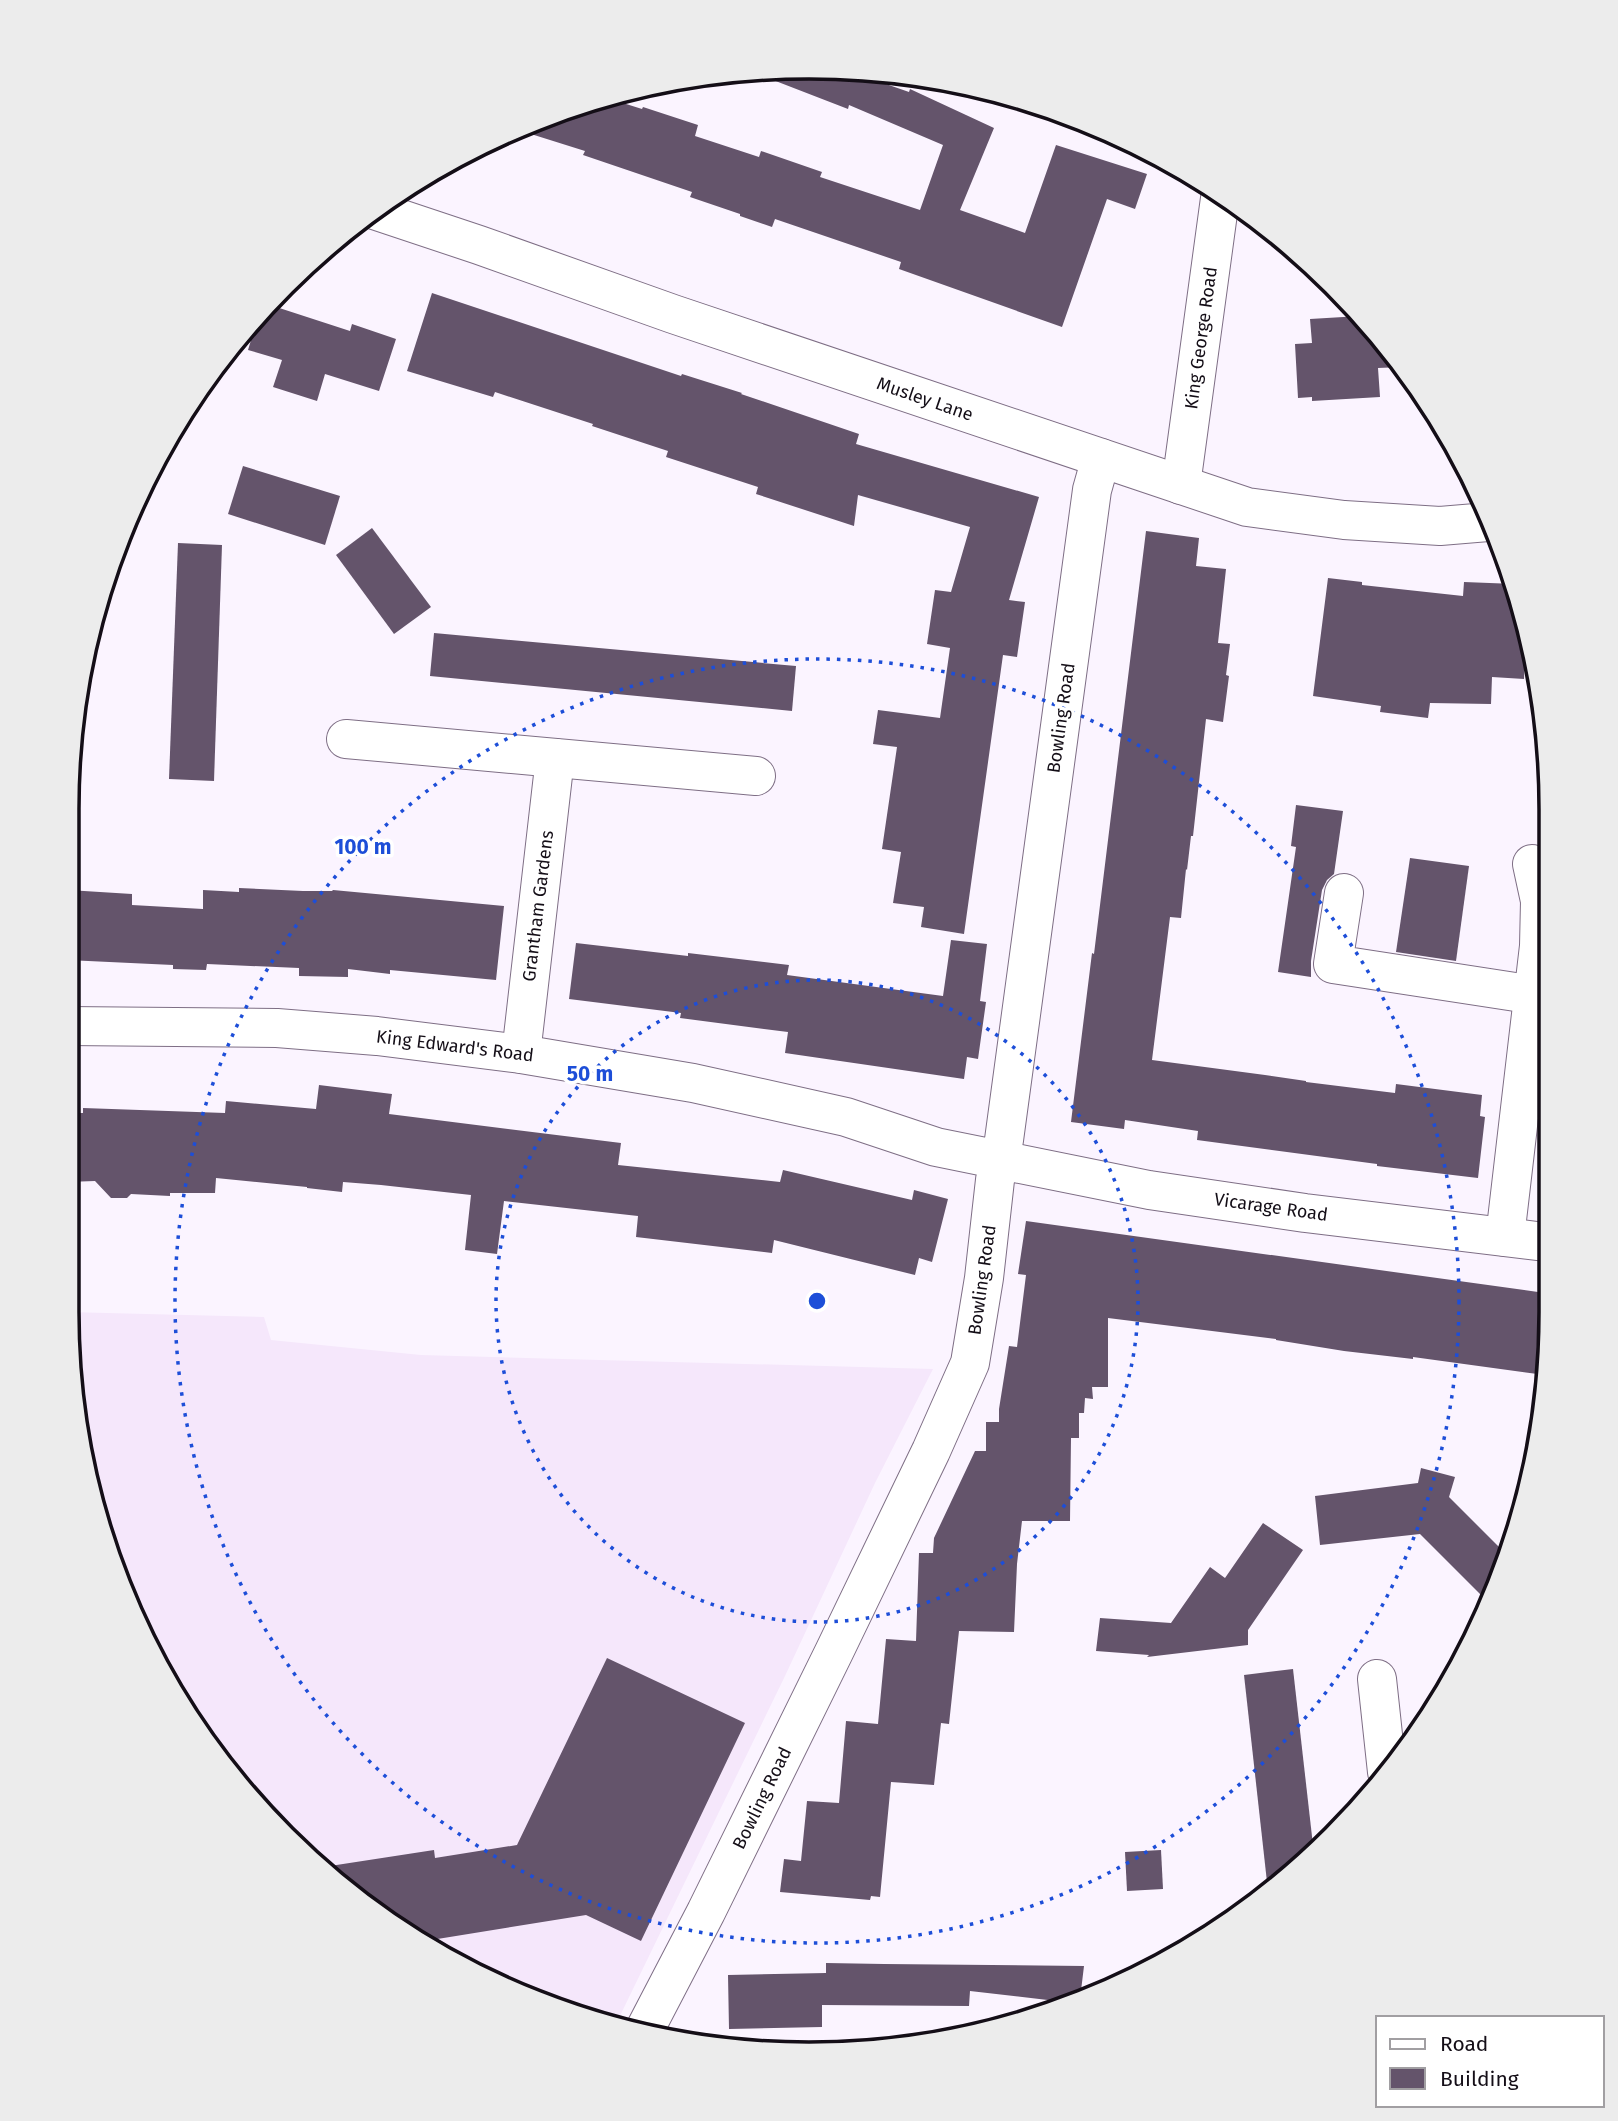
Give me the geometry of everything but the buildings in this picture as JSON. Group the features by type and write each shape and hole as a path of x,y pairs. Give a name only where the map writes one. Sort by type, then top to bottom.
{"street":[{"name":"King George Road","path":"1181,485 1219,205"},
{"name":"Musley Lane","path":"386,214 673,314 1247,507 1344,520 1440,526 1481,523"},
{"name":"Bowling Road","path":"657,2026 706,1912 931,1451 970,1363 1006,1126 1092,490 1101,458"},
{"path":"346,739 756,776"},
{"name":"Grantham Gardens","path":"521,1054 555,758"},
{"path":"1532,864 1539,896"},
{"path":"1343,892 1333,964 1535,995"},
{"path":"1505,1237 1539,946"},
{"name":"King Edward's Road","path":"79,1026 277,1028 377,1036 521,1054 693,1083 846,1117 936,1147 1000,1160"},
{"name":"Vicarage Road","path":"1000,1160 1149,1190 1305,1213 1539,1241"},
{"path":"1377,1679 1386,1760"}],"shaded area":[{"path":"79,1312 264,1317 271,1340 421,1355 933,1369 875,1483 785,1676 619,2017 530,1987 486,1967 403,1919 328,1861 260,1793 202,1718 154,1635 134,1591 104,1501 85,1407"}]}
